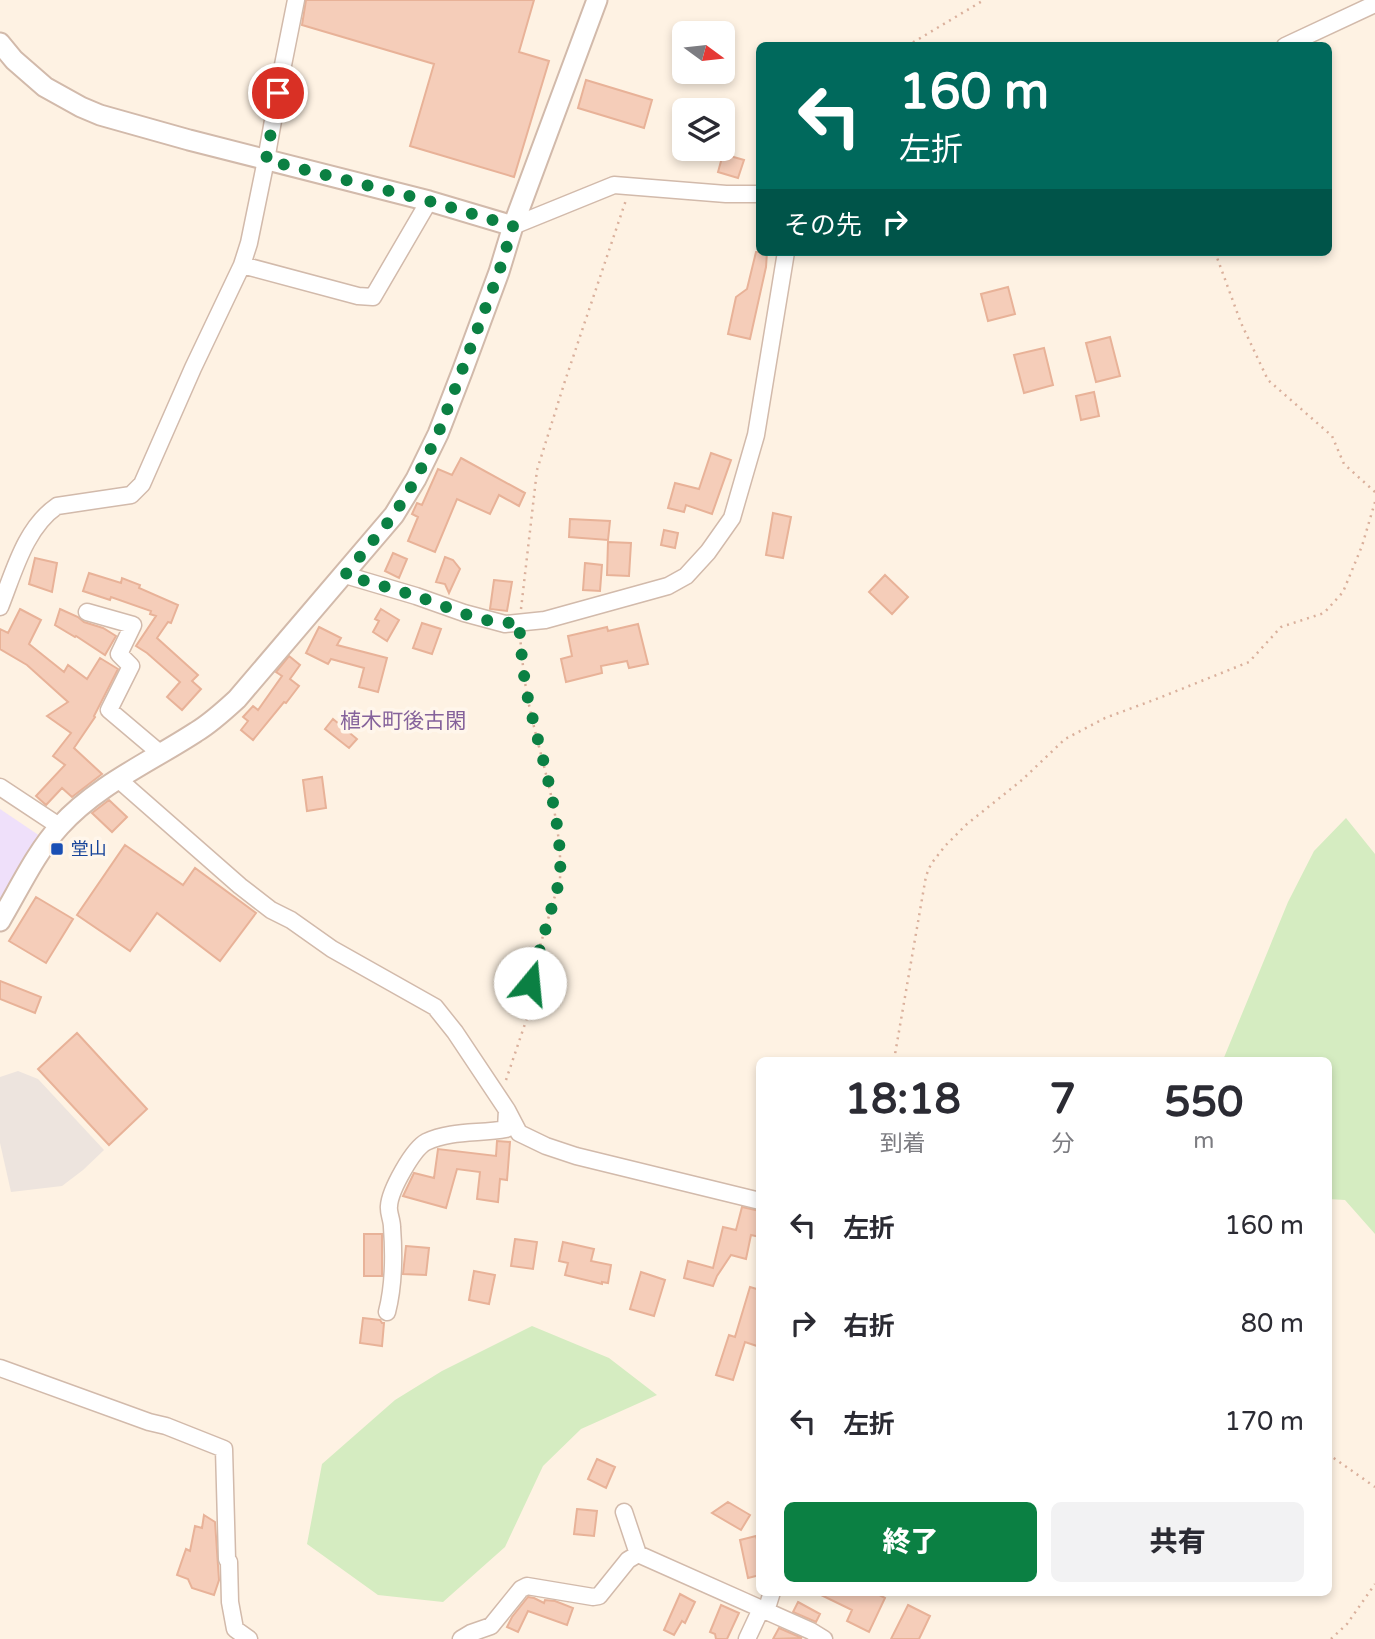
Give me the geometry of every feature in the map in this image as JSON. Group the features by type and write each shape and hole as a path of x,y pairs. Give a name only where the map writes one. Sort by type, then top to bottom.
{"street":[{"path":"0,607 30,534 48,512 57,506 131,495 142,484 242,265 249,243 296,0"},
{"path":"0,921 59,826 118,779 220,715 345,575 394,515 416,479 438,434 597,0"},
{"path":"1294,42 1375,4"},
{"path":"0,43 13,60 45,87 81,107 125,123 429,201 513,226 614,186 756,194"},
{"path":"242,265 358,296 373,297 429,201"},
{"path":"345,575 505,624 545,620 668,586 686,576 708,552 732,518 756,435 785,256"},
{"path":"87,612 133,625 119,654 131,666 109,710 161,754"},
{"path":"118,779 271,911 291,920 332,949 435,1007 504,1105 519,1133 546,1146 589,1159 756,1200"},
{"path":"0,787 59,826"},
{"path":"387,1312 393,1261 389,1206 394,1186 424,1143 450,1135 506,1129 504,1105"},
{"path":"0,1368 224,1449 230,1602 235,1629 249,1639"},
{"path":"624,1512 638,1553 824,1639"},
{"path":"461,1639 491,1626 521,1589 527,1586 599,1596 628,1560 638,1553"},
{"path":"747,1639 770,1596"}],"path":[{"path":"914,42 984,0"},
{"path":"504,1105 529,1012 530,983 561,872 552,796 528,699 519,622 537,470 630,187"},
{"path":"1216,256 1241,323 1268,380 1332,436 1344,464 1375,492"},
{"path":"895,1057 926,876 931,864 945,846 1065,739 1105,718 1249,662 1281,627 1324,613 1343,592 1363,546 1375,502"},
{"path":"1332,1457 1375,1488"},
{"path":"1331,1639 1347,1624 1375,1584"}],"shaded area":[{"path":"0,809 40,836 0,904"},
{"path":"18,1071 38,1079 104,1150 62,1186 11,1192 0,1143 0,1077"}],"green space":[{"path":"1346,818 1375,854 1375,1234 1345,1200 1332,1199 1332,1057 1224,1057 1288,902 1314,851"},
{"path":"532,1326 609,1358 657,1395 581,1429 543,1466 505,1547 443,1602 378,1595 307,1544 322,1464 395,1400 442,1371"}],"building":[{"path":"306,0 534,0 519,52 549,61 514,177 410,146 434,64 302,25"},
{"path":"586,80 652,100 644,128 578,108"},
{"path":"735,157 744,160 738,178 718,172 721,161 735,161"},
{"path":"756,252 756,256 767,256 750,339 728,334 736,297 747,289"},
{"path":"1008,287 1015,314 988,321 981,294"},
{"path":"1110,337 1120,376 1096,382 1086,343"},
{"path":"1044,348 1053,385 1024,393 1014,355"},
{"path":"1094,392 1099,416 1081,420 1076,396"},
{"path":"711,453 731,460 712,514 686,505 684,512 668,508 675,483 699,489"},
{"path":"461,458 525,493 519,506 499,495 490,514 457,499 435,552 408,541 418,517 412,514 417,503 422,505 438,469 452,475"},
{"path":"773,513 791,517 783,558 766,555"},
{"path":"570,519 610,521 608,540 569,537"},
{"path":"664,530 678,533 675,548 661,545"},
{"path":"608,542 631,543 629,576 607,575"},
{"path":"393,553 407,559 399,578 385,571"},
{"path":"445,557 453,560 460,569 449,593 445,584 436,582"},
{"path":"35,558 57,563 52,592 29,584"},
{"path":"585,563 602,565 600,591 583,590"},
{"path":"89,573 121,583 122,578 178,605 171,623 168,622 157,638 198,675 192,681 201,689 182,710 167,697 180,682 136,646 156,616 150,614 151,611 111,597 110,600 83,591"},
{"path":"885,575 908,597 892,614 869,592"},
{"path":"494,580 512,582 507,611 490,609"},
{"path":"20,609 41,620 29,644 64,672 68,665 87,679 100,658 118,669 95,717 74,748 102,774 72,797 62,788 46,805 36,796 65,765 53,756 71,733 47,716 68,702 27,665 0,649 0,629 8,633"},
{"path":"60,609 116,636 105,655 55,625"},
{"path":"381,609 399,620 387,641 373,632 379,621 375,619"},
{"path":"422,623 441,629 432,654 413,648"},
{"path":"638,624 648,664 629,668 627,661 601,666 602,673 566,682 561,659 572,656 568,636 607,627 608,631"},
{"path":"319,627 341,638 337,645 387,658 378,692 359,687 364,668 331,659 328,664 306,653"},
{"path":"289,656 300,665 290,679 299,686 253,740 241,730 248,721 243,717 253,706 258,710 282,676 276,672"},
{"path":"333,719 357,739 349,748 325,729"},
{"path":"322,777 326,808 307,811 303,780"},
{"path":"109,800 127,817 112,832 92,813"},
{"path":"125,845 183,885 195,868 256,913 220,961 157,913 130,951 77,915"},
{"path":"36,897 73,919 46,963 9,941"},
{"path":"0,981 41,997 35,1013 0,999"},
{"path":"77,1033 147,1109 109,1145 38,1069"},
{"path":"497,1141 510,1142 507,1180 500,1179 498,1202 477,1199 480,1172 457,1169 446,1208 403,1196 414,1173 434,1178 438,1149 496,1156"},
{"path":"742,1207 756,1210 756,1236 751,1235 746,1259 731,1255 713,1286 684,1278 688,1261 713,1268 723,1227 736,1230"},
{"path":"364,1234 382,1234 382,1276 364,1276"},
{"path":"515,1239 537,1242 533,1269 511,1266"},
{"path":"563,1242 594,1249 591,1261 611,1265 608,1283 565,1275 568,1263 559,1261"},
{"path":"406,1246 429,1248 426,1275 403,1274"},
{"path":"474,1271 495,1275 489,1304 469,1300"},
{"path":"641,1272 665,1280 654,1316 630,1309"},
{"path":"750,1287 756,1289 756,1346 745,1342 733,1380 716,1375 729,1335 735,1337"},
{"path":"363,1318 384,1323 382,1346 360,1343"},
{"path":"597,1459 615,1467 606,1488 588,1479"},
{"path":"728,1502 750,1515 741,1530 712,1513"},
{"path":"577,1509 597,1511 594,1536 574,1534"},
{"path":"204,1515 215,1522 219,1580 214,1595 192,1588 188,1579 177,1575 186,1549 190,1551 195,1526 202,1528"},
{"path":"756,1536 756,1576 748,1578 740,1540"},
{"path":"680,1594 695,1602 685,1623 682,1621 674,1635 664,1630"},
{"path":"823,1596 885,1598 869,1632 847,1621 852,1610"},
{"path":"528,1597 544,1603 545,1600 555,1601 573,1608 567,1625 528,1611 518,1632 507,1627"},
{"path":"798,1602 820,1614 816,1622 793,1612"},
{"path":"721,1605 739,1613 727,1639 716,1639 715,1634 710,1632"},
{"path":"908,1605 930,1616 919,1639 891,1639"},
{"path":"779,1628 802,1638 773,1639"}],"place":[{"name":"堂山","path":"57,849"}],"district":[{"name":"植木町後古閑","path":"403,721"}],"route":[{"path":"278,93 266,160 429,201 513,226 499,272 438,434 416,479 394,515 345,575 464,613 505,624 519,622 528,699 552,796 561,872 530,983"}]}
